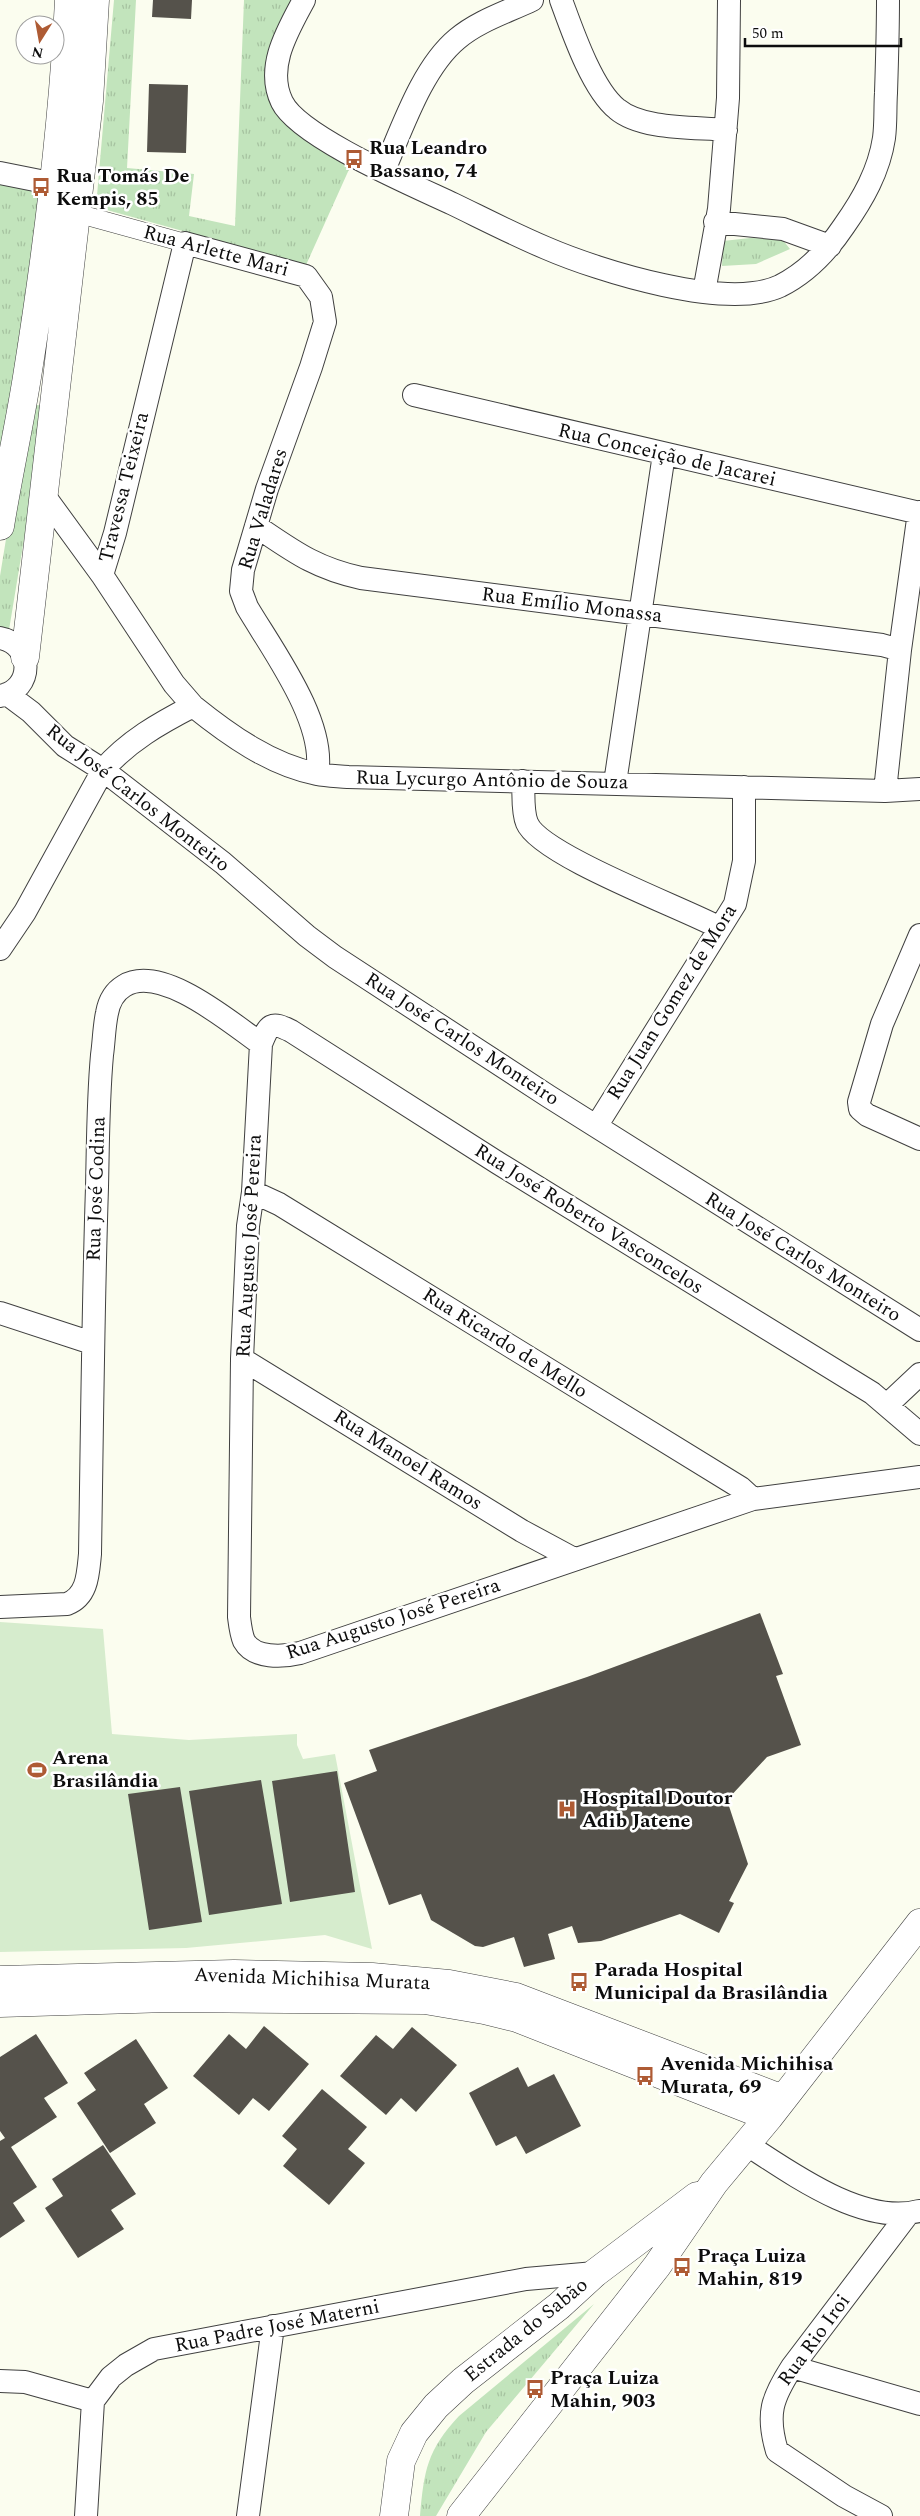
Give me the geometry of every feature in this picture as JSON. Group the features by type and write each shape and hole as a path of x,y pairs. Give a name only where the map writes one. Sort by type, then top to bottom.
{"street":[{"path":"1,517 27,377 69,195 88,101 84,0"},
{"path":"304,0 284,39 276,70 281,100 287,110 321,138 548,249 613,271 704,292 754,294 779,286 802,272 830,246 860,203 879,161 884,137 888,0"},
{"path":"384,170 434,66 456,40 482,22 532,0"},
{"path":"561,0 582,56 606,96 617,109 634,118 659,125 726,130"},
{"path":"704,292 715,222 719,209 726,130 729,0"},
{"path":"0,173 69,195"},
{"path":"3,695 20,686 24,668 43,494 69,195"},
{"name":"Rua Arlette Mari","path":"69,195 185,243 306,276 321,297 325,322"},
{"path":"715,222 783,229 830,246"},
{"name":"Travessa Teixeira","path":"185,243 115,533 102,575 174,684 193,706"},
{"name":"Rua Valadares","path":"317,774 320,756 306,708 247,607 241,591 243,570 256,526 325,322"},
{"name":"Rua Conceição de Jacarei","path":"414,395 920,512"},
{"path":"615,783 664,454"},
{"path":"43,494 102,575"},
{"path":"885,791 900,650 920,512"},
{"name":"Rua Emílio Monassa","path":"256,526 294,553 340,573 410,584 882,645 900,650"},
{"path":"0,638 16,645 24,668"},
{"name":"Rua José Carlos Monteiro","path":"24,668 31,712"},
{"name":"Rua José Carlos Monteiro","path":"3,695 31,712 65,746 103,770 223,863 307,936 335,957 920,1330"},
{"path":"0,949 25,912 103,770 116,755 137,738 193,706"},
{"name":"Rua Lycurgo Antônio de Souza","path":"193,706 241,742 293,766 317,774 885,791 920,789"},
{"path":"523,781 527,823 535,835 581,863 720,928"},
{"name":"Rua Juan Gomez de Mora","path":"597,1125 735,904 740,888 744,861 744,787"},
{"path":"920,935 882,1024 859,1102 860,1109 867,1115 920,1139"},
{"name":"Rua José Codina","path":"0,1607 67,1604 75,1601 86,1584 90,1554 92,1343 100,1083 106,1016 110,1003 123,986 134,981 148,980 164,984 198,1001 261,1044"},
{"name":"Rua José Roberto Vasconcelos","path":"261,1044 269,1026 280,1026 291,1032 498,1163 872,1393 920,1434"},
{"name":"Rua Augusto José Pereira","path":"261,1044 253,1192 248,1226 242,1359 239,1617 245,1642 254,1650 274,1656 292,1655 753,1499 920,1477"},
{"name":"Rua Ricardo de Mello","path":"253,1192 279,1204 741,1488 753,1499"},
{"path":"0,1313 92,1343"},
{"name":"Rua Manoel Ramos","path":"242,1359 522,1531 574,1559"},
{"path":"887,1405 920,1374"},
{"name":"Estrada do Sabão","path":"461,2516 657,2266 714,2183 776,2108 920,1923"},
{"name":"Avenida Michihisa Murata","path":"0,1980 234,1974 372,1977 449,1984 516,1997 776,2108"},
{"name":"Avenida Michihisa Murata","path":"0,2003 168,1998 425,2000 484,2010 517,2018 710,2093 776,2108"},
{"path":"710,2093 729,2110 741,2151 816,2190 878,2210 914,2212"},
{"name":"Estrada do Sabão","path":"394,2516 401,2462 414,2433 430,2413 459,2384 559,2306 597,2271 714,2183"},
{"name":"Rua Rio Iroi","path":"881,2516 844,2496 777,2451 771,2428 771,2410 777,2390 792,2367 914,2212"},
{"path":"597,2271 614,2270 628,2283 626,2300 621,2312"},
{"name":"Rua Padre José Materni","path":"93,2401 111,2377 134,2360 154,2349 526,2279 597,2271"},
{"path":"248,2516 273,2326"},
{"path":"792,2367 920,2404"},
{"path":"0,2381 24,2382 93,2401 86,2516"}],"green space":[{"path":"114,0 136,0 127,168 194,174 189,216 235,226 244,0 295,0 283,117 317,148 351,165 306,265 96,207"},
{"path":"0,176 49,183 0,450"},
{"path":"750,238 782,239 790,249 756,264 722,266 723,241"},
{"path":"28,404 46,406 9,630 0,628 0,576"},
{"path":"0,1622 103,1629 112,1734 189,1740 297,1734 297,1745 303,1759 335,1754 372,1949 325,1935 186,1948 0,1952"},
{"path":"594,2304 486,2432 436,2516 420,2516 423,2486 429,2462 448,2428 459,2416"}],"building":[{"path":"153,0 192,0 191,19 152,17"},
{"path":"149,84 188,85 186,153 147,152"},
{"path":"760,1613 783,1674 776,1676 801,1745 767,1757 727,1800 748,1864 729,1901 734,1903 719,1933 680,1914 601,1941 578,1943 572,1926 548,1934 555,1959 524,1967 514,1937 483,1947 475,1946 431,1920 421,1894 389,1905 344,1783 377,1771 369,1750 587,1677"},
{"path":"337,1771 355,1892 290,1902 272,1781"},
{"path":"261,1780 282,1904 209,1915 189,1791"},
{"path":"180,1787 202,1922 149,1930 128,1794"},
{"path":"264,2026 309,2064 269,2111 253,2098 239,2115 193,2076 229,2034 246,2049"},
{"path":"412,2027 457,2065 416,2112 401,2098 386,2115 340,2076 376,2035 393,2049"},
{"path":"36,2034 68,2083 44,2098 57,2117 11,2147 37,2187 13,2203 25,2221 0,2238 0,2141 5,2138 0,2131 0,2057"},
{"path":"136,2039 168,2088 144,2104 156,2123 110,2153 77,2103 96,2090 84,2073"},
{"path":"518,2067 528,2087 554,2074 581,2126 526,2154 516,2136 496,2146 469,2093"},
{"path":"322,2089 367,2127 348,2149 365,2163 329,2205 283,2166 297,2149 282,2136"},
{"path":"103,2145 136,2194 111,2210 124,2229 78,2258 45,2208 63,2196 52,2179"}],"place":[{"name":"Rua Leandro Bassano, 74","path":"354,159"},
{"name":"Rua Tomás De Kempis, 85","path":"41,187"},
{"name":"Arena Brasilândia","path":"37,1770"},
{"name":"Hospital Doutor Adib Jatene","path":"567,1809"},
{"name":"Parada Hospital Municipal da Brasilândia","path":"579,1982"},
{"name":"Avenida Michihisa Murata, 69","path":"645,2076"},
{"name":"Praça Luiza Mahin, 819","path":"682,2267"},
{"name":"Praça Luiza Mahin, 903","path":"535,2389"}]}
